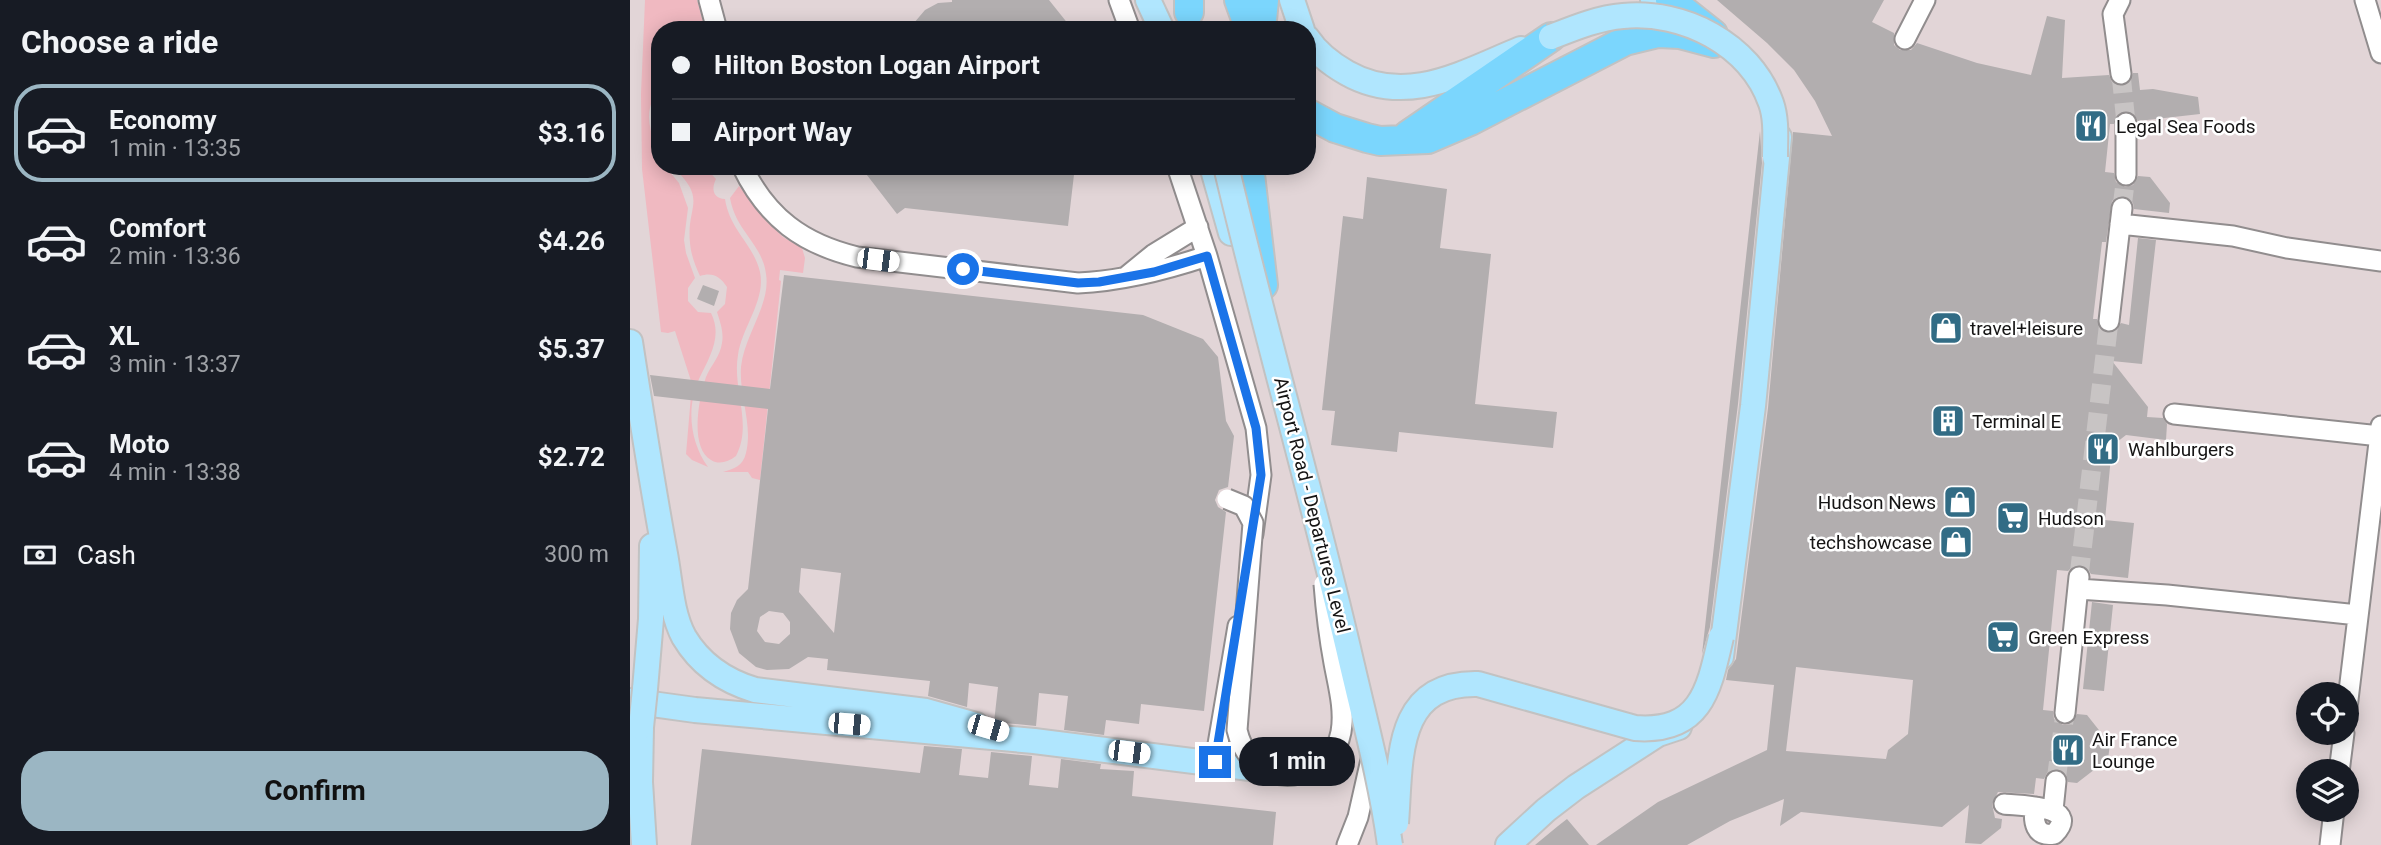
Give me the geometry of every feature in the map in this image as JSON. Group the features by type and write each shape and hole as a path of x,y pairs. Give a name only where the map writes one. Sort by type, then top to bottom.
{"highway":[{"path":"1231,0 1233,21"},
{"path":"1239,0 1247,21"},
{"path":"1248,0 1250,21"},
{"path":"1262,21 1264,0"},
{"path":"1625,41 1636,29 1640,18 1636,0"},
{"path":"1670,0 1722,43"},
{"path":"1316,118 1335,128 1381,141 1416,141 1446,133 1625,41 1658,33 1680,34 1722,43"},
{"path":"1396,141 1432,120 1551,37"},
{"path":"1250,175 1273,366"},
{"path":"1261,175 1273,366"}],"main road":[{"path":"1148,0 1158,21"},
{"path":"1292,0 1299,21"},
{"path":"1508,845 1563,796 1658,734 1672,730 1699,713 1709,699 1719,669 1749,441 1779,149 1779,121 1774,102 1765,85 1741,58 1653,0"},
{"path":"1316,50 1335,67 1359,80 1405,89 1426,86 1449,78 1600,20 1641,15 1676,20 1705,31 1741,57 1766,90 1775,122 1775,147 1724,612 1716,659 1700,704 1681,722 1652,729 1635,728 1478,684 1464,683 1433,694 1411,716 1405,732 1390,840"},
{"path":"1215,175 1273,366 1339,614 1390,840"},
{"name":"Airport Road - Departures Level","path":"1228,175 1273,366 1319,523 1380,784 1390,840"},
{"path":"630,342 634,385 678,625 697,655 719,675 765,692 926,711 1034,741"},
{"path":"630,419 634,385"},
{"path":"644,845 634,694 651,619 652,530 649,468"},
{"path":"635,723 662,711 695,710 1034,741 1293,773 1312,767 1329,756 1338,742 1342,724 1326,565"},
{"path":"1390,840 1406,733 1414,716 1427,701 1458,685 1474,682 1494,686 1658,734"},
{"path":"634,694 695,710"}],"street":[{"path":"709,0 715,21"},
{"path":"1119,0 1127,21"},
{"path":"1905,39 1925,0"},
{"path":"2120,0 2113,14 2121,74"},
{"path":"2365,0 2381,53"},
{"path":"2126,122 2126,175"},
{"path":"747,175 758,197 791,229 834,251 857,257 1078,283 1124,278 1207,256"},
{"path":"1180,175 1207,256 1259,442 1260,490 1215,762"},
{"path":"2109,321 2121,216 2287,248 2381,261"},
{"path":"1124,278 1154,254 1198,227"},
{"path":"2174,414 2380,431 2350,682"},
{"path":"1227,499 1244,506 1253,523 1253,550 1237,722 1239,737 1244,751 1254,763 1265,770 1286,776 1302,774 1320,764 1334,749 1341,735 1342,712 1326,620 1319,523"},
{"path":"2072,709 2079,583 2358,615"},
{"path":"1347,845 1358,817 1372,752"},
{"path":"2004,804 2044,808 2056,781"},
{"path":"2330,845 2333,822"}],"shaded area":[{"path":"630,0 2381,0 2381,845 630,845"},
{"path":"645,0 697,0 703,21 651,21 649,117 651,175 672,175 679,183 688,208 684,240 695,278 688,288 688,301 698,312 711,313 716,330 713,347 695,390 691,413 697,447 708,467 692,460 686,454 692,384 675,331 661,332 642,169 641,94"},
{"path":"680,175 712,175 716,179 714,192 725,199 732,220 760,272 760,293 738,355 743,419 741,444 736,456 723,462 714,462 704,454 698,433 698,421 706,377 721,348 722,331 717,312 725,304 727,287 715,276 700,276 690,243 693,195"},
{"path":"739,186 783,237 802,248 805,258 803,273 780,270 760,480 752,478 748,472 723,472 740,464 746,453 748,431 741,367 765,297 766,285 764,263 733,210 730,198"}],"building":[{"path":"1049,0 1066,21 916,21 925,10 938,3"},
{"name":"Terminal E","path":"1717,0 1884,0 1872,22 1894,33 1894,45 1900,50 1911,50 1917,43 1977,63 2031,75 2047,16 2065,20 2062,78 2109,75 2112,82 2122,86 2129,83 2133,73 2138,73 2140,90 2153,89 2198,97 2200,114 2138,121 2133,113 2125,111 2119,113 2114,124 2110,124 2105,172 2114,173 2116,182 2125,187 2133,185 2138,176 2150,177 2170,203 2169,213 2134,209 2133,203 2124,196 2112,201 2106,242 2102,242 2093,319 2097,319 2101,330 2107,333 2114,332 2121,323 2129,325 2138,238 2156,240 2142,364 2112,361 2148,407 2147,417 2163,418 2167,424 2166,440 2126,435 2112,446 2105,520 2134,523 2128,578 2091,574 2081,565 2073,566 2068,571 2057,570 2043,710 2053,711 2054,719 2063,725 2071,724 2077,714 2087,715 2110,744 2108,759 2077,783 2068,782 2064,772 2057,769 2047,773 2044,779 2036,778 2034,794 1998,792 1992,804 1995,818 2002,819 2001,828 1981,844 1965,843 1969,805 1942,827 1801,812 1780,826 1784,799 1730,821 1687,845 1596,845 1658,802 1767,750 1774,685 1726,680 1728,670 1736,659 1768,408 1793,132 1832,136 1815,101 1794,70","holes":["1796,667 1913,680 1908,734 1888,750 1886,759 1786,751"]},
{"path":"1760,131 1762,163 1738,404 1710,627 1702,654"},
{"path":"867,175 1074,175 1068,226 905,208 897,214"},
{"path":"1367,177 1447,189 1440,248 1491,254 1475,404 1557,412 1553,448 1399,432 1397,452 1331,445 1335,411 1322,410 1343,216 1363,219"},
{"path":"784,275 1143,315 1203,339 1218,357 1226,421 1234,436 1228,487 1219,490 1215,500 1218,507 1226,512 1204,711 1141,704 1139,724 1106,720 1104,735 1064,730 1068,696 1039,693 1036,726 994,722 998,687 969,683 967,707 928,696 930,681 827,670 828,659 808,657 789,669 767,670 756,667 739,653 730,629 731,613 737,600 748,589 768,409 654,396 650,375 770,389","holes":["801,568 841,573 834,633 799,592","769,611 783,613 790,622 790,634 779,644 765,642 757,631 760,617"]},
{"path":"703,285 719,291 714,306 697,299"},
{"path":"2092,602 2113,605 2104,691 2083,689"},
{"path":"924,746 962,749 959,775 988,778 991,752 1032,756 1029,785 1058,788 1061,759 1101,764 1100,769 1134,771 1132,796 1276,812 1273,845 691,845 702,749 920,773"},
{"path":"1567,819 1589,845 1535,845 1558,826"}],"tunnel":[{"path":"2121,74 2126,123"},
{"path":"2122,208 2126,175"},
{"path":"2079,576 2109,321"},
{"path":"2056,781 2065,713"}],"place":[{"name":"Legal Sea Foods","path":"2091,126"},
{"name":"travel+leisure","path":"1946,328"},
{"name":"Terminal E","path":"1948,421"},
{"name":"Wahlburgers","path":"2103,449"},
{"name":"Hudson News","path":"1960,502"},
{"name":"Hudson","path":"2013,518"},
{"name":"techshowcase","path":"1956,542"},
{"name":"Green Express","path":"2003,637"},
{"name":"Air France Lounge","path":"2068,750"}],"route":[{"path":"963,269 1078,283 1099,282 1154,272 1207,256 1256,428 1261,458 1260,490 1215,762"}]}
